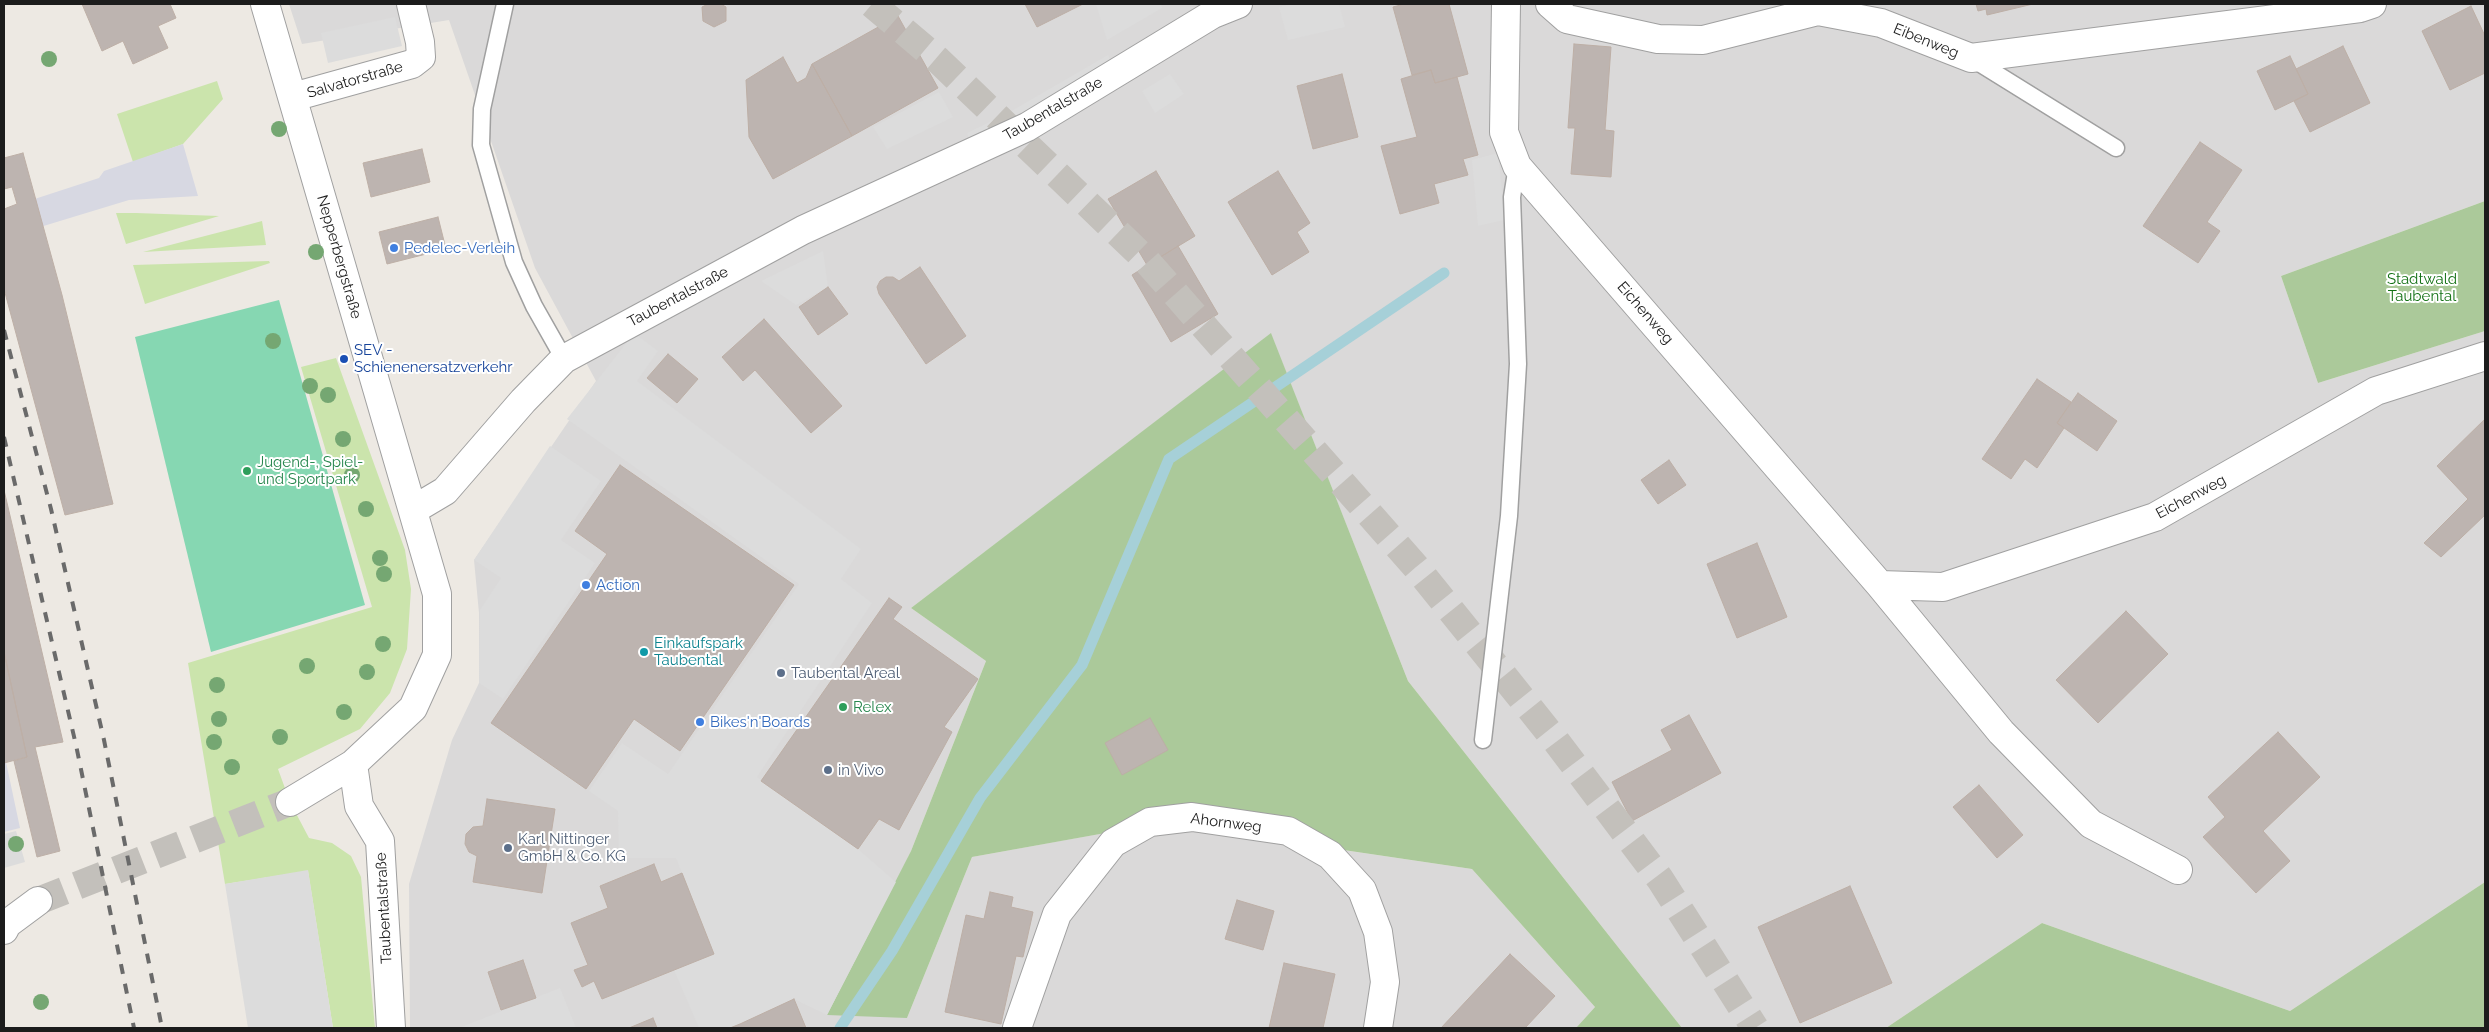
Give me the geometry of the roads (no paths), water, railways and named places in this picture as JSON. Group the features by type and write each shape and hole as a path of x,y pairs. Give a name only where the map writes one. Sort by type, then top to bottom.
{"street":[{"name":"Nepperbergstraße","path":"265,4 412,510"},
{"name":"Salvatorstraße","path":"293,97 412,64 421,57 411,4"},
{"name":"Taubentalstraße","path":"412,510 445,491 523,401 564,359 803,230 1027,127 1213,14 1238,4"},
{"name":"Eichenweg","path":"1506,4 1504,132 1517,166 1880,585 2001,732 2091,824 2178,870"},
{"name":"Eibenweg","path":"1550,4 1567,19 1658,39 1676,40 1703,40 1818,11 1881,23 1971,58 2360,8 2372,4"},
{"name":"Eichenweg","path":"1880,585 1943,587 2155,517 2376,392 2485,356"},
{"path":"290,802 353,764 413,708 437,655 437,594 412,510"},
{"name":"Taubentalstraße","path":"353,764 359,806 380,841 390,1028"},
{"name":"Ahornweg","path":"1017,1028 1057,914 1113,843 1150,822 1192,816 1288,831 1330,855 1362,890 1378,932 1385,982 1378,1028"},
{"path":"4,930 7,924 38,900"}],"lane":[{"path":"504,4 482,109 482,145 514,262 534,306 564,359"},
{"path":"1971,58 2116,148"},
{"path":"1483,740 1509,516 1518,364 1512,197 1517,166"}],"waterway":[{"path":"840,1028 892,951 980,798 1082,665 1169,459 1444,273"}],"tunnel":[{"path":"872,4 938,60 1143,257 1416,567 1556,741 1660,879 1755,1028"},
{"path":"38,901 290,802"}],"railway":[{"path":"4,330 51,509 104,740 162,1028"},
{"path":"4,437 76,745 134,1028"}],"place":[{"name":"Pedelec-Verleih","path":"394,248"},
{"name":"SEV - Schienenersatzverkehr","path":"344,359"},
{"name":"Jugend-, Spiel- und Sportpark","path":"247,471"},
{"name":"Action","path":"586,585"},
{"name":"Einkaufspark Taubental","path":"644,652"},
{"name":"Taubental Areal","path":"781,673"},
{"name":"Relex","path":"843,707"},
{"name":"Bikes'n'Boards","path":"700,722"},
{"name":"in Vivo","path":"828,770"},
{"name":"Karl Nittinger GmbH & Co. KG","path":"508,848"}],"park label":[{"name":"Stadtwald Taubental","path":"2422,288"}]}
